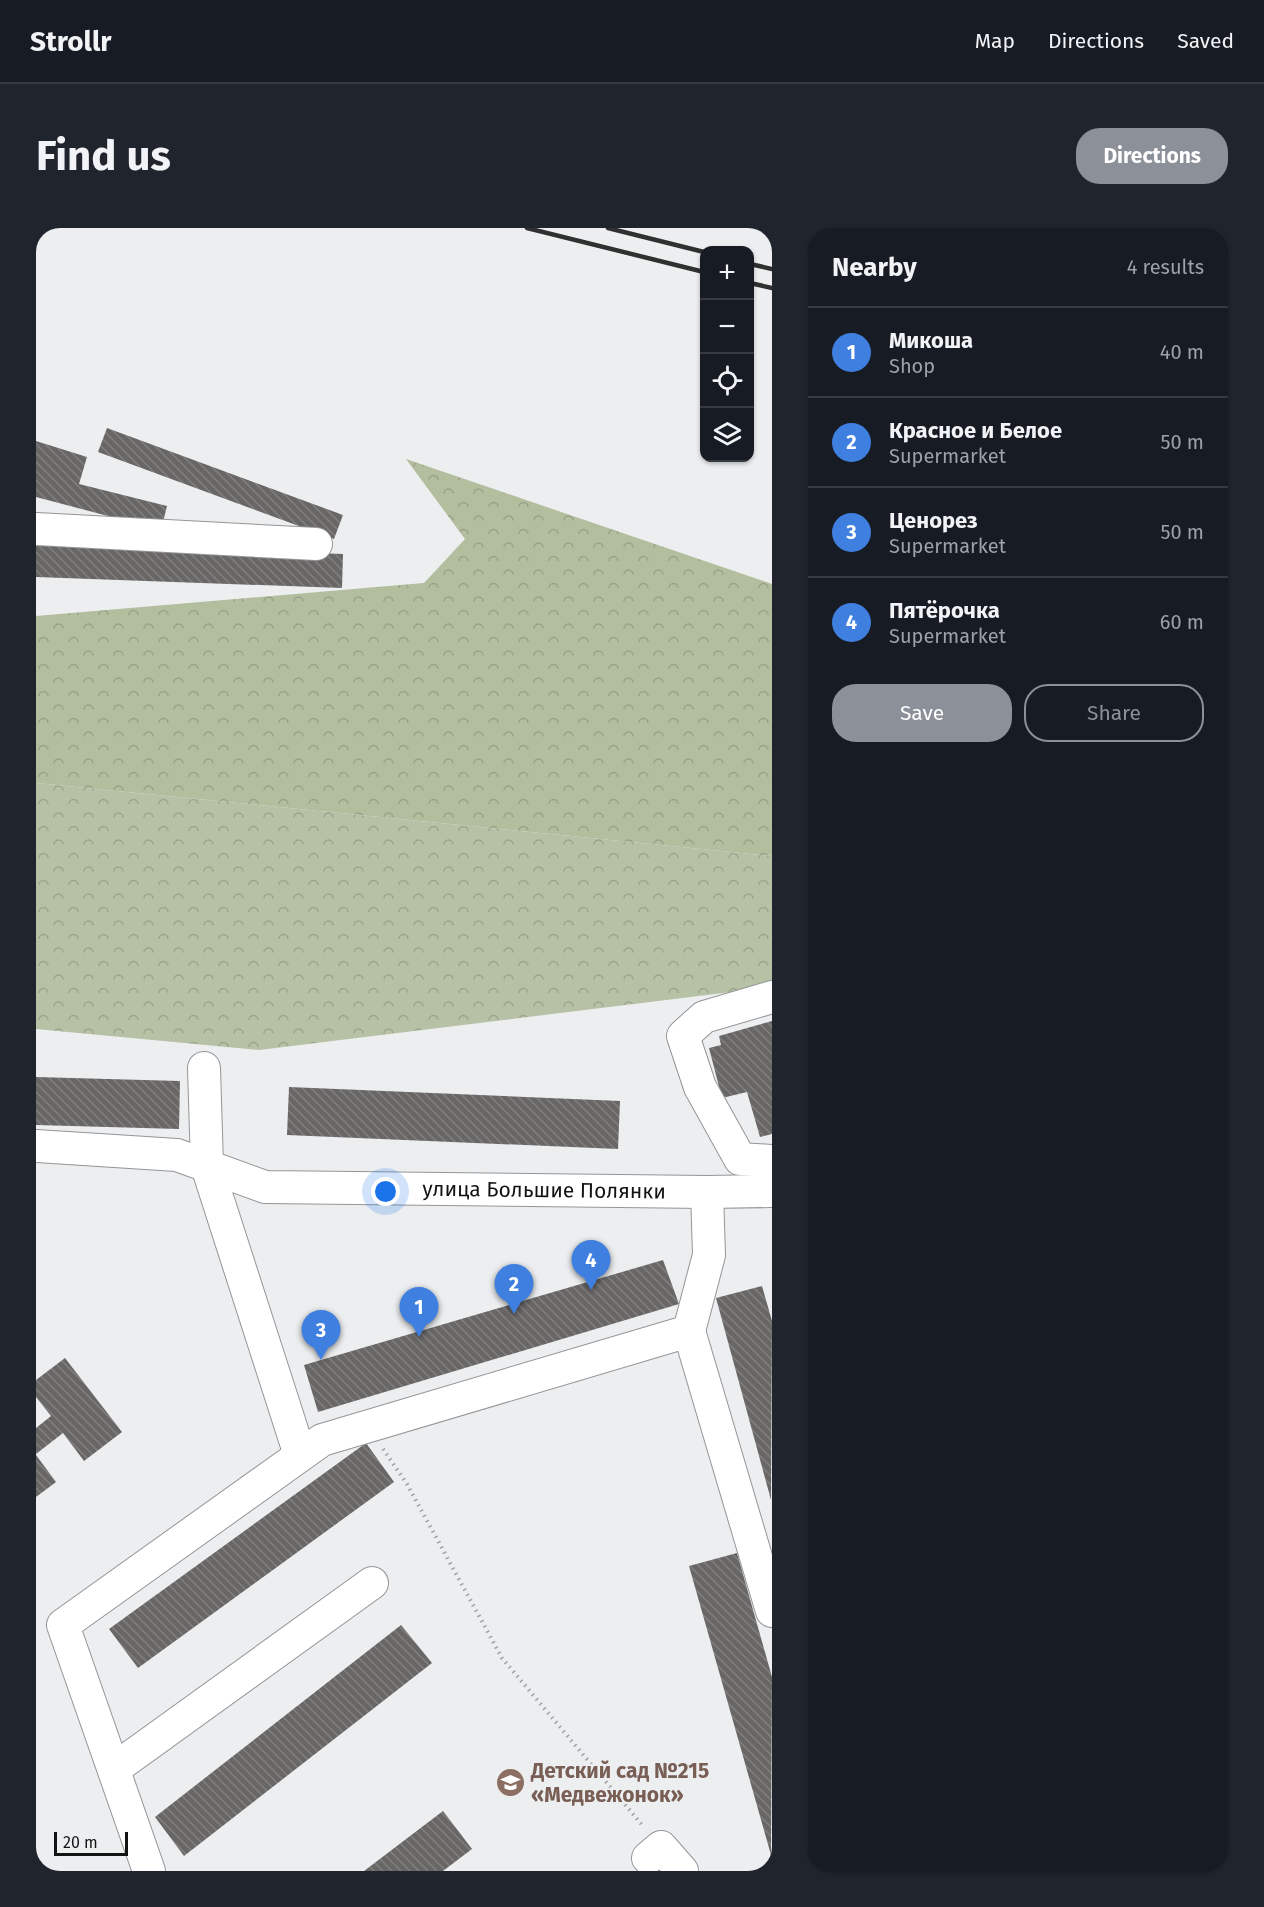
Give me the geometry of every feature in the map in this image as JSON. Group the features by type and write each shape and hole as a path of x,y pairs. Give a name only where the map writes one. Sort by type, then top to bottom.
{"street":[{"path":"36,529 316,544"},
{"path":"772,998 704,1017 683,1036 700,1087 740,1159 772,1161"},
{"path":"204,1068 207,1166 300,1455"},
{"name":"улица Большие Полянки","path":"36,1146 177,1155 266,1187 772,1191"},
{"path":"706,1192 709,1255 689,1331 766,1563 772,1611"},
{"path":"149,1871 63,1625 322,1440 689,1331"},
{"path":"114,1769 372,1583"},
{"path":"655,1853 682,1871"}],"path":[{"path":"367,1427 407,1484 502,1658 655,1853"}],"green space":[{"path":"406,459 772,584 772,856 36,783 36,616 424,583 465,539"},
{"path":"36,783 772,856 772,987 259,1050 36,1029"}],"building":[{"path":"107,428 343,515 334,539 98,452"},
{"path":"36,441 87,457 79,484 167,506 161,530 36,497"},
{"path":"36,543 343,554 342,588 36,577"},
{"path":"772,1021 772,1134 760,1137 747,1092 722,1098 709,1048 721,1045 719,1036"},
{"path":"36,1077 180,1081 179,1129 36,1125"},
{"path":"289,1087 620,1101 618,1149 287,1135"},
{"path":"663,1260 679,1304 318,1412 304,1365"},
{"path":"762,1286 772,1321 771,1500 716,1298"},
{"path":"65,1358 122,1432 84,1461 63,1433 36,1454 36,1428 51,1416 36,1397 36,1380"},
{"path":"366,1443 394,1482 138,1668 109,1629"},
{"path":"36,1455 56,1482 36,1497"},
{"path":"737,1553 772,1677 771,1855 689,1566"},
{"path":"401,1625 432,1663 184,1856 155,1817"},
{"path":"443,1811 472,1849 443,1871 364,1871"}],"railway":[{"path":"527,228 700,271"},
{"path":"608,228 700,251"},
{"path":"754,265 772,269"},
{"path":"754,284 772,288"}],"place":[{"name":"Пятёрочка","path":"591,1290"},
{"name":"Красное и Белое","path":"514,1314"},
{"name":"Микоша","path":"419,1337"},
{"name":"Ценорез","path":"321,1360"},
{"name":"Детский сад №215 «Медвежонок»","path":"510,1783"}]}
